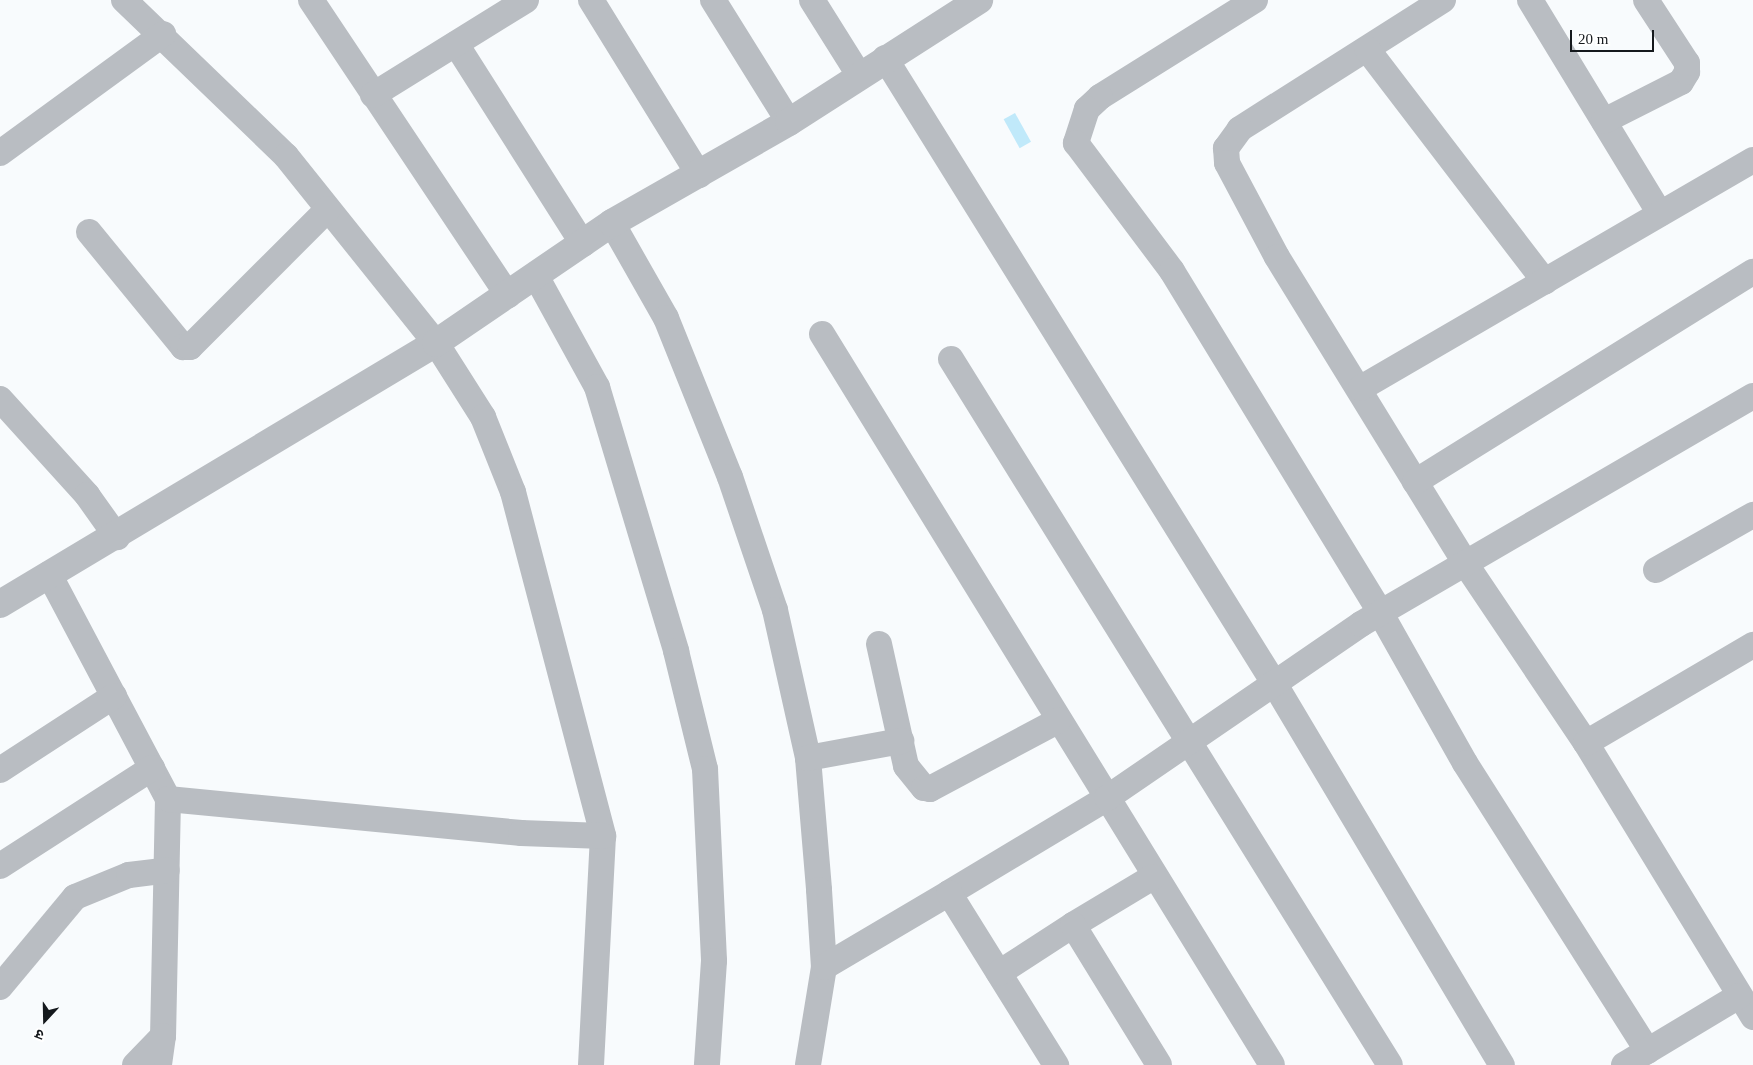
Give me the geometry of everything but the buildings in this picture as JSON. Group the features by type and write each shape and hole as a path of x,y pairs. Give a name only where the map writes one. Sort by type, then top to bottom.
{"street":[{"path":"124,0 163,34 286,156 436,343 484,417 513,492 603,836 591,1065"},
{"path":"311,0 508,295"},
{"path":"373,95 526,0"},
{"path":"591,0 699,175"},
{"path":"713,0 789,122"},
{"path":"812,0 859,75"},
{"path":"0,604 49,574 117,537 436,343 612,223 789,122 885,58 979,0"},
{"path":"1255,0 1100,97 1087,109 1076,143 1172,271 1381,614 1455,746 1648,1051"},
{"path":"1443,0 1240,129 1226,148 1227,163 1277,257 1361,388 1415,482 1467,566 1586,743 1753,1017"},
{"path":"1530,0 1660,214"},
{"path":"1604,121 1681,82 1687,72 1687,64 1646,0"},
{"path":"0,153 163,34"},
{"path":"456,44 583,244"},
{"path":"1366,49 1545,282"},
{"path":"885,58 1274,683 1502,1065"},
{"path":"1361,388 1753,160"},
{"path":"89,232 183,347 190,347 328,209"},
{"path":"612,223 666,318 730,477 775,610 808,758 824,967 808,1065"},
{"path":"1415,482 1753,272"},
{"path":"536,276 597,387 676,651 705,769 714,961 707,1065"},
{"path":"822,334 1107,798 1153,877 1272,1065"},
{"path":"951,359 1192,741 1390,1065"},
{"path":"824,967 1107,798 1274,683 1381,614 1467,566 1753,396"},
{"path":"0,399 87,495 117,537"},
{"path":"1656,570 1753,514"},
{"path":"49,574 168,799 163,1036 158,1065"},
{"path":"879,644 900,741 916,782 930,789 1059,720"},
{"path":"1586,743 1753,645"},
{"path":"0,770 114,696"},
{"path":"808,758 900,741"},
{"path":"0,866 152,768"},
{"path":"168,799 521,833 603,836"},
{"path":"0,988 75,897 129,875 167,870"},
{"path":"999,973 1073,925 1153,877"},
{"path":"949,893 1056,1065"},
{"path":"1073,925 1159,1065"},
{"path":"1624,1065 1739,996"},
{"path":"135,1065 163,1036"}]}
